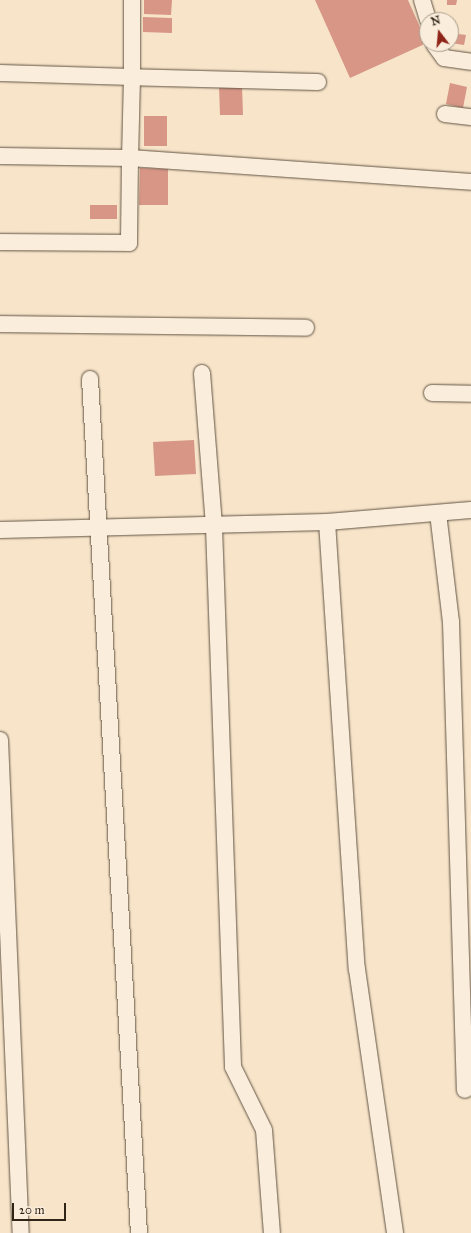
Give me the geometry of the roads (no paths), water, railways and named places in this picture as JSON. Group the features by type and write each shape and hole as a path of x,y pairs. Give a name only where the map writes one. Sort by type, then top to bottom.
{"street":[{"path":"0,242 129,243 132,0"},
{"path":"422,0 426,12"},
{"path":"440,52 444,58 471,62"},
{"path":"0,73 318,82"},
{"path":"445,114 471,117"},
{"path":"0,156 130,158 471,182"},
{"path":"0,324 306,328"},
{"path":"202,373 214,527 233,1067 264,1130 272,1233"},
{"path":"90,378 139,1233"},
{"path":"432,393 471,394"},
{"path":"0,530 214,527 327,522 471,510"},
{"path":"438,513 451,622 465,1090"},
{"path":"327,522 357,969 395,1233"},
{"path":"0,740 21,1233"}]}
